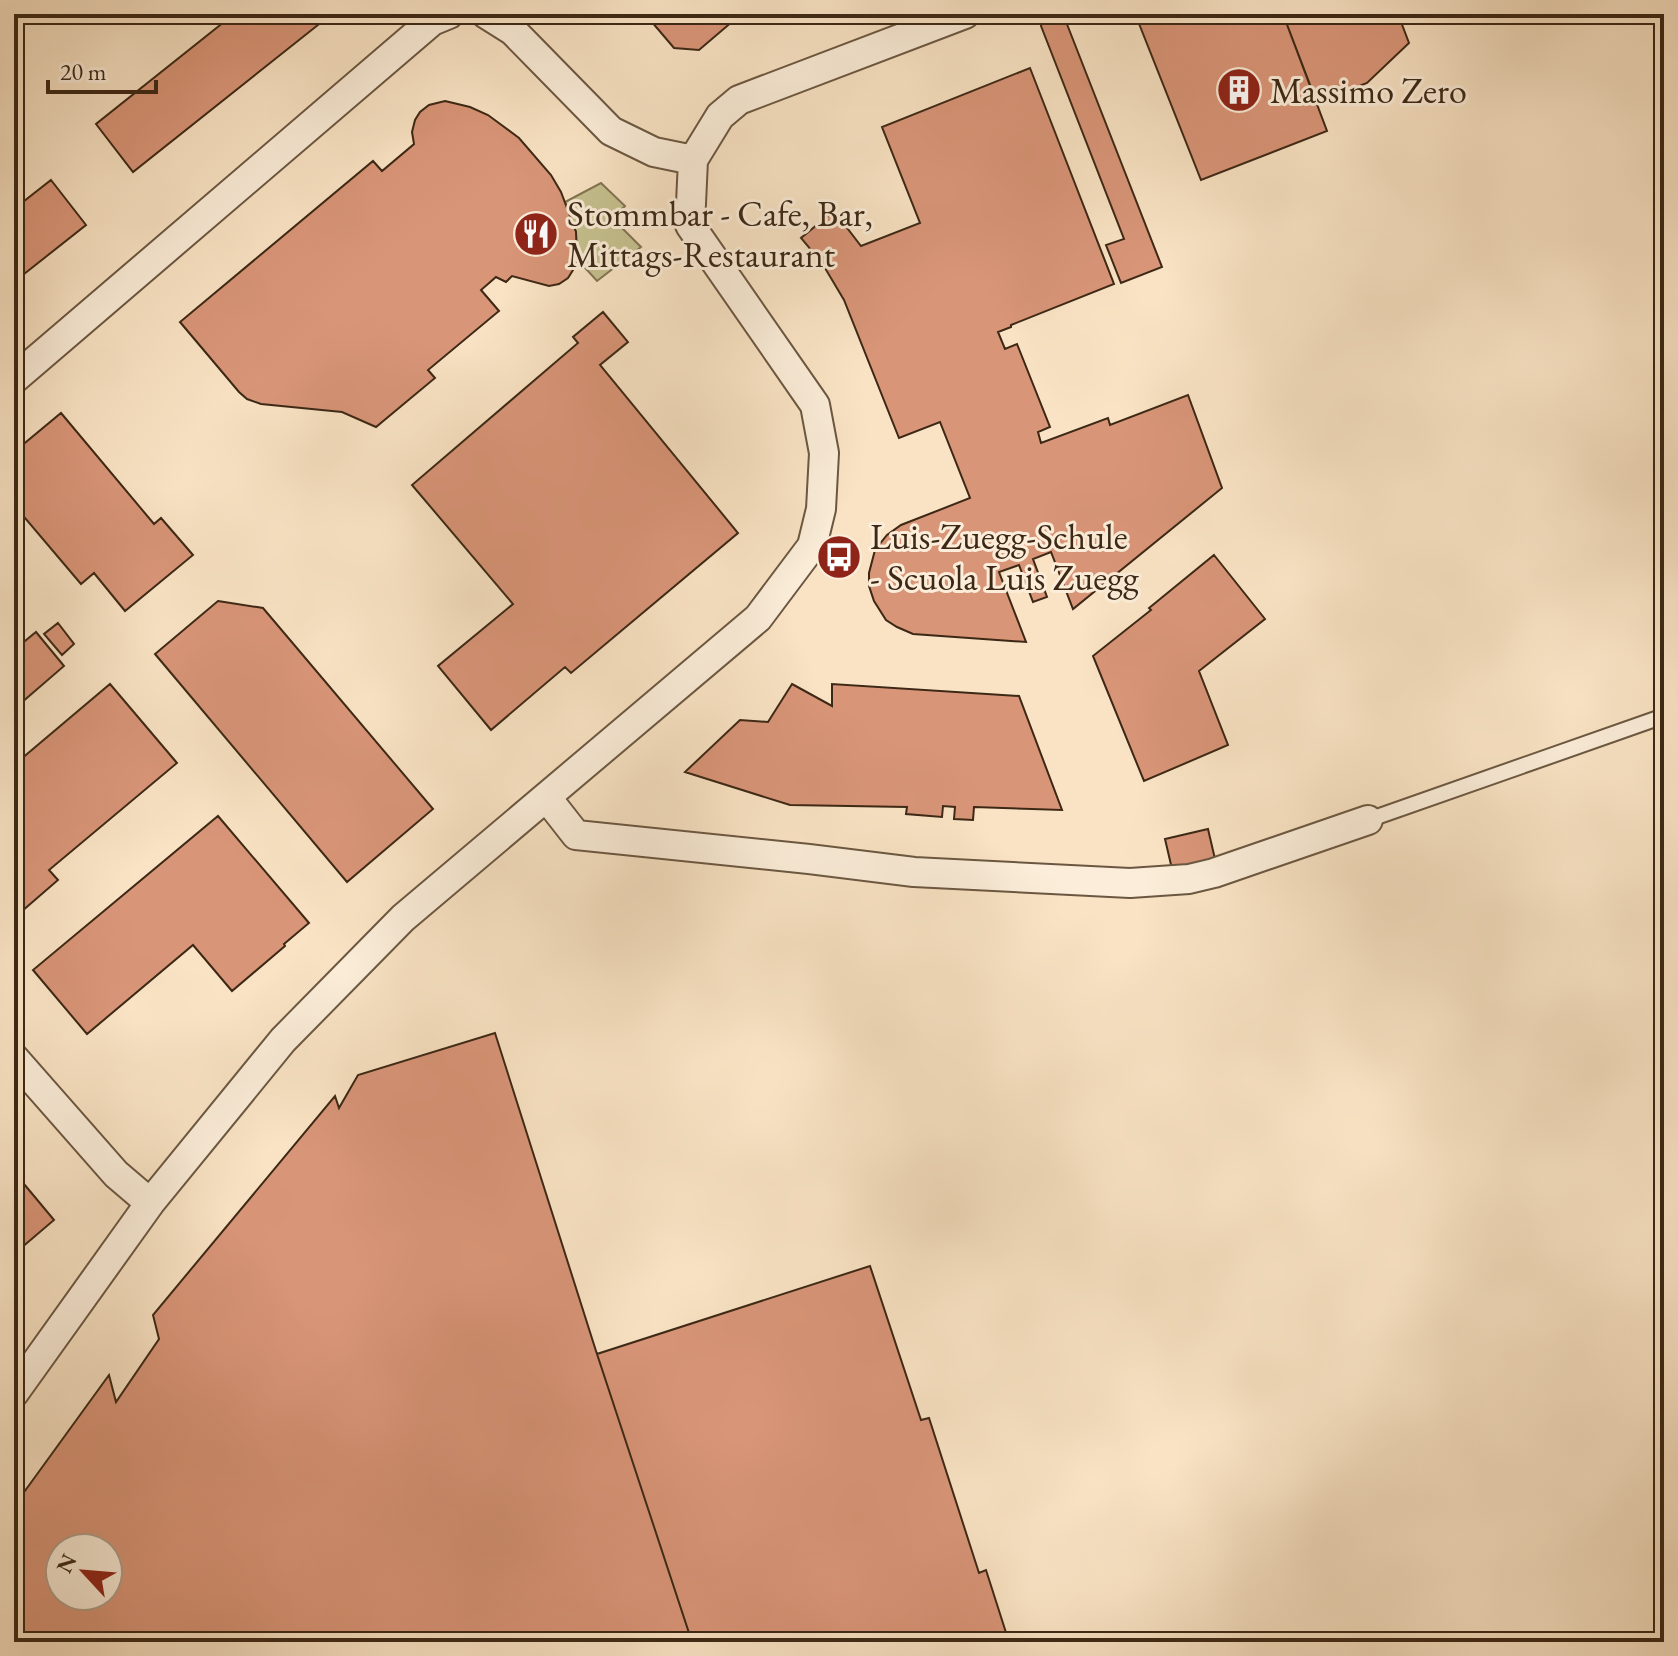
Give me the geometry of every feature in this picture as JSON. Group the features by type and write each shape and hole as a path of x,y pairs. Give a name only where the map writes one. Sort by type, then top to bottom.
{"street":[{"path":"14,379 432,21 449,14"},
{"path":"486,14 513,31 611,131 654,152 693,160"},
{"path":"14,1393 150,1203 283,1040 403,918 758,618 812,546 821,509 824,453 815,405 690,225 693,160 720,116 739,100 965,14"},
{"path":"547,798 576,835 914,872 1130,883 1189,879 1214,873 1368,820"},
{"path":"14,1058 116,1174 150,1203"}],"lane":[{"path":"1368,820 1664,716"}],"shaded area":[{"path":"601,183 625,206 613,219 641,247 597,281 577,259 576,232 565,202"}],"building":[{"path":"234,14 325,14 328,17 133,172 96,124"},
{"path":"645,14 750,14 750,16 740,15 699,50 674,48"},
{"path":"1043,14 1063,14 1162,267 1121,283 1106,245 1124,239 1041,26"},
{"name":"Massimo Zero","path":"1137,14 1283,14 1327,131 1201,180"},
{"path":"1283,14 1398,14 1409,43 1367,83 1317,103"},
{"path":"1030,68 1114,284 998,332 1005,349 1017,344 1050,427 1038,432 1041,443 1108,418 1110,425 1188,395 1222,488 1073,609 1051,552 1033,559 1047,597 1033,602 1019,565 999,572 1026,642 913,634 886,620 874,601 869,573 875,550 887,535 901,525 970,498 940,422 899,438 844,300 822,263 801,238 834,211 861,246 920,223 882,127"},
{"path":"445,101 488,115 519,138 551,175 576,232 577,259 568,278 549,286 512,276 506,282 496,277 481,290 499,311 428,370 435,378 376,427 342,412 261,404 247,399 180,322 373,161 382,171 414,144 412,132 420,112 429,105"},
{"path":"51,180 86,225 14,282 14,209"},
{"path":"603,312 628,342 600,365 738,533 571,673 565,667 491,730 438,666 513,604 412,485 578,343 573,337"},
{"path":"61,413 154,524 161,518 193,555 125,611 94,573 81,584 14,505 14,452"},
{"path":"1214,555 1265,619 1199,671 1228,745 1144,781 1093,656"},
{"path":"218,601 263,608 433,809 347,882 155,654"},
{"path":"58,623 74,644 62,655 44,634"},
{"path":"36,632 64,666 21,703 14,695 14,650"},
{"path":"110,684 177,763 49,870 58,880 14,918 14,765"},
{"path":"792,684 832,706 832,684 1019,696 1062,810 974,807 973,820 954,819 955,807 943,806 942,817 906,814 907,807 790,805 685,772 740,720 768,722"},
{"path":"218,816 309,923 232,991 193,945 87,1034 33,970"},
{"path":"1208,829 1215,859 1172,869 1165,839"},
{"path":"495,1033 692,1642 14,1642 14,1506 109,1375 116,1402 159,1339 153,1315 335,1096 339,1108 358,1075"},
{"path":"14,1172 54,1220 14,1254"},
{"path":"870,1266 921,1420 929,1418 979,1573 986,1570 1009,1642 692,1642 597,1354"}],"place":[{"name":"Massimo Zero","path":"1239,90"},
{"name":"Stommbar - Cafe, Bar, Mittags-Restaurant","path":"536,234"},
{"name":"Luis-Zuegg-Schule - Scuola Luis Zuegg","path":"839,557"}]}
